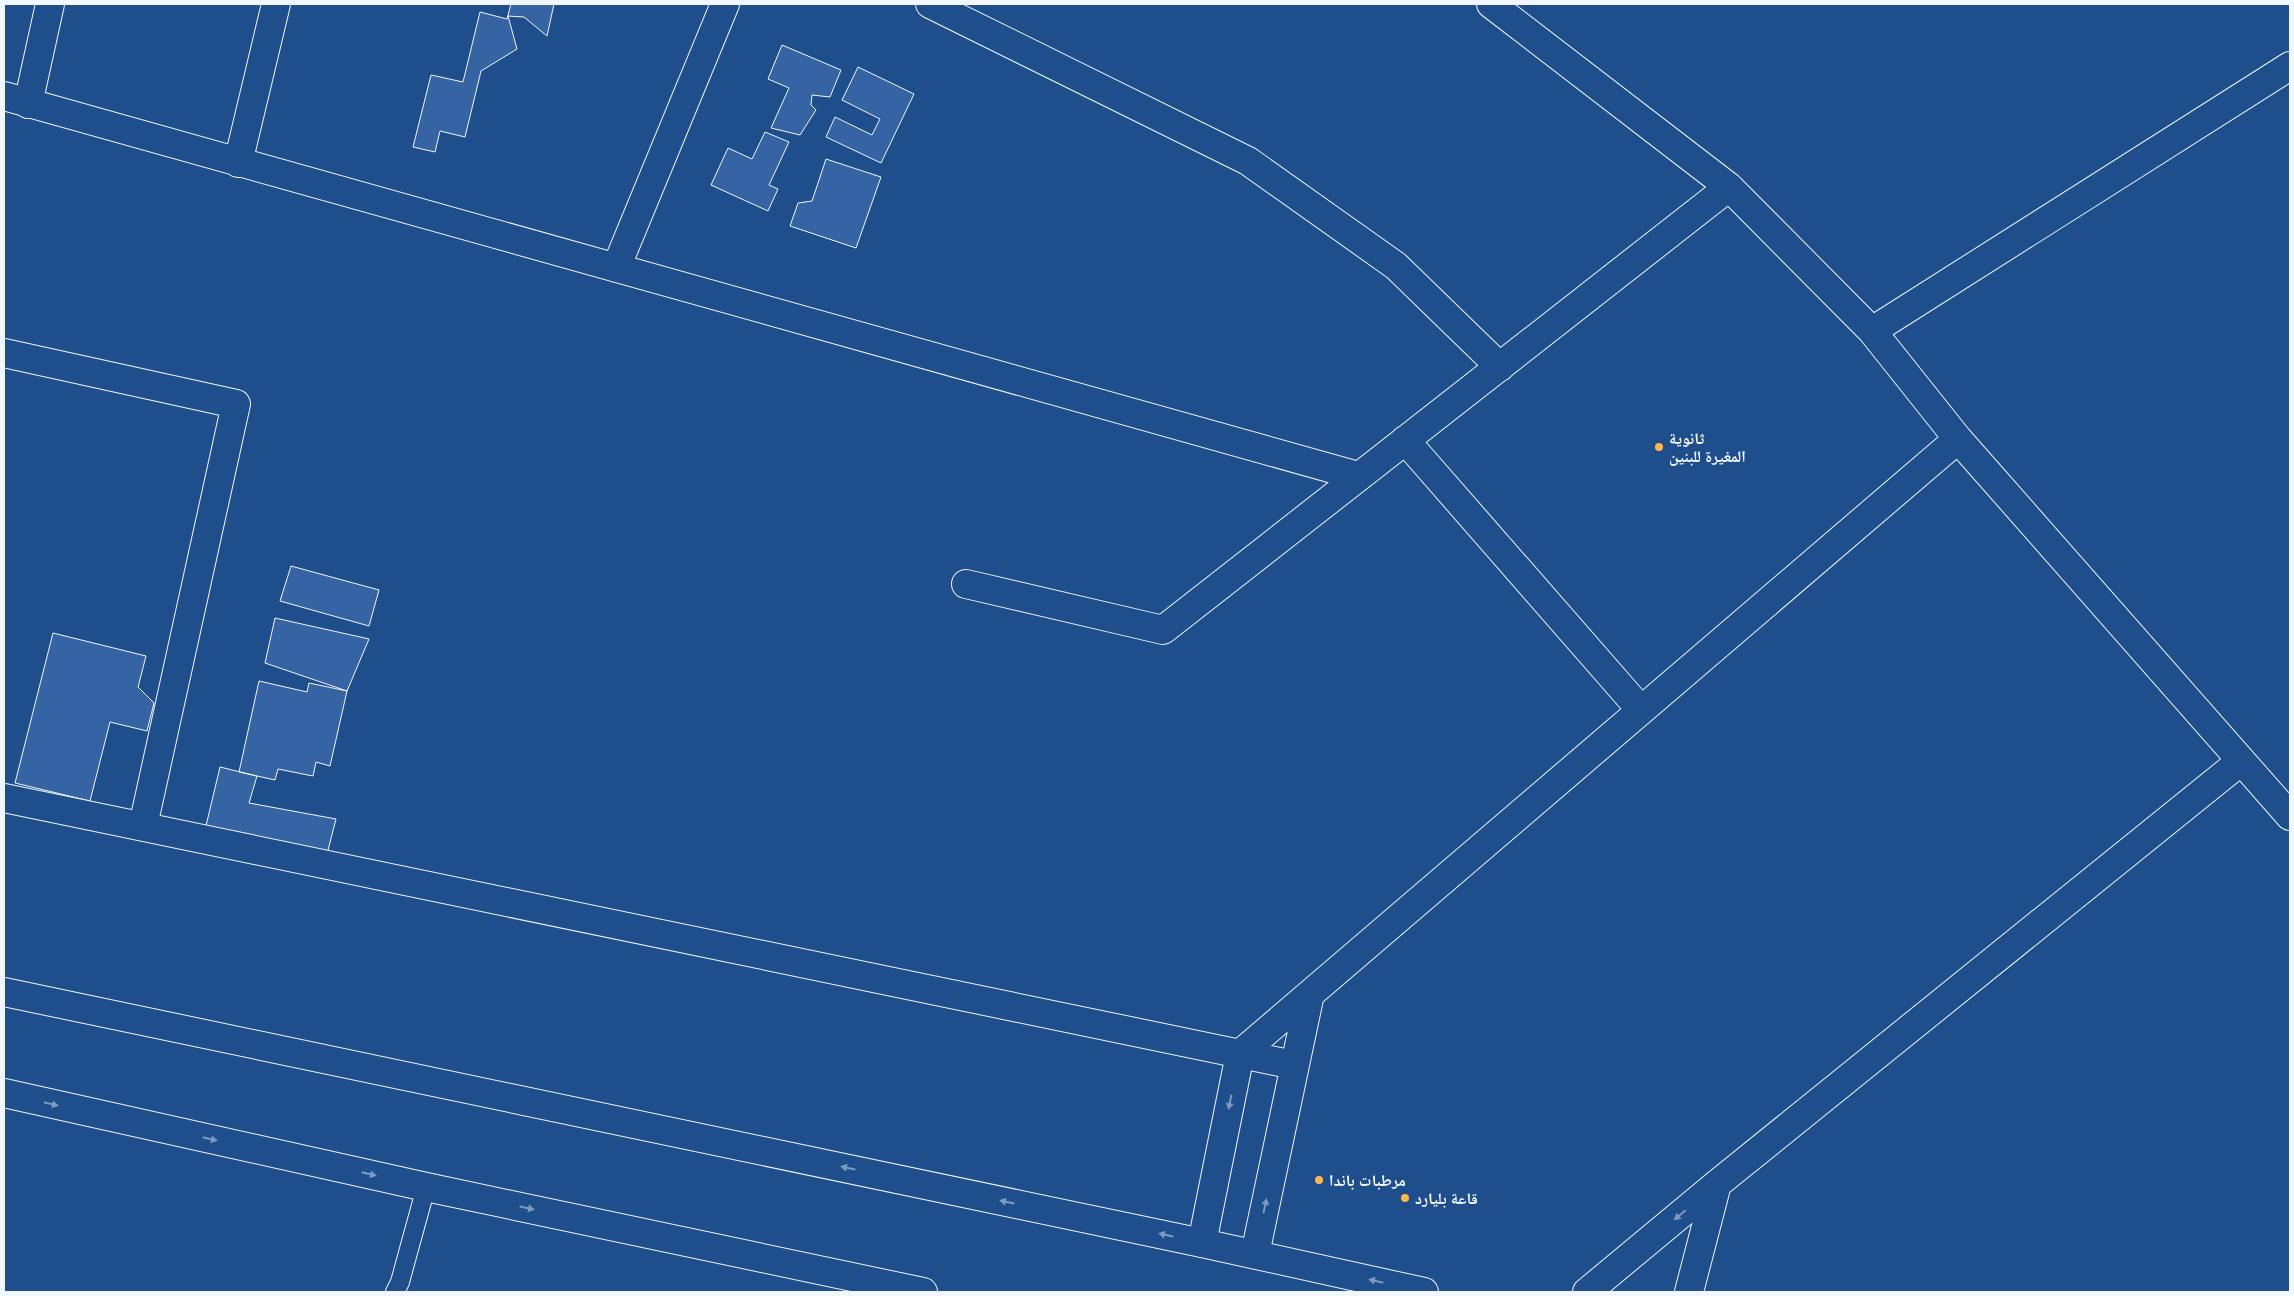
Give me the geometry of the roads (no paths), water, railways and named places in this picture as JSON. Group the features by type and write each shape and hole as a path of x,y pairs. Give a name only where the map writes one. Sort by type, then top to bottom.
{"street":[{"path":"50,4 16,100 1358,476"},
{"path":"238,163 276,4"},
{"path":"616,268 725,4"},
{"path":"930,4 1248,161 1396,266 1500,367"},
{"path":"1496,5 1730,187 1872,331 1958,439 2290,816"},
{"path":"1872,331 2287,75"},
{"path":"966,584 1163,630 1730,187"},
{"path":"4,353 236,404 143,826"},
{"path":"1202,1243 1240,1054 1958,439"},
{"path":"1405,440 1641,710"},
{"path":"1587,1292 1717,1184 2241,761"},
{"path":"4,798 1294,1065"},
{"path":"4,992 1256,1254 1424,1292"},
{"path":"1256,1254 1310,994"},
{"path":"4,1093 426,1187 923,1292"},
{"path":"1689,1292 1717,1184"}],"lane":[{"path":"395,1292 400,1282 426,1187"}],"place":[{"name":"ثانوية المغيرة للبنين","path":"1659,447"},
{"name":"مرطبات باندا","path":"1319,1180"},
{"name":"قاعة بليارد","path":"1405,1198"}]}
